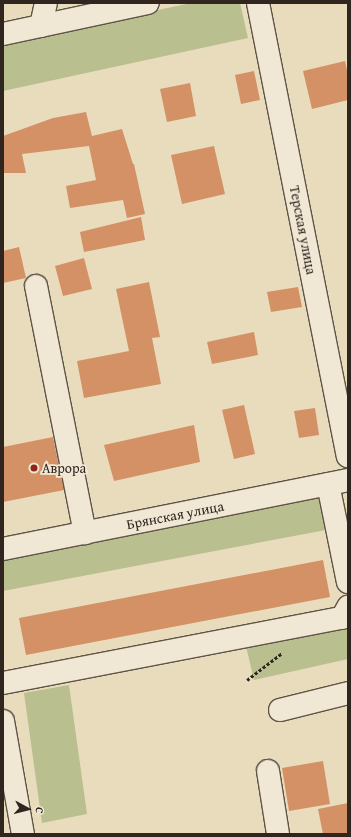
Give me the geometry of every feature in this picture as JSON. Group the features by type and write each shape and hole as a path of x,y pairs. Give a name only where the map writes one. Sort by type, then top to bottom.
{"street":[{"path":"41,26 46,3"},
{"path":"3,34 148,3"},
{"name":"Терская улица","path":"258,3 348,456"},
{"path":"36,286 85,533"},
{"path":"342,483 348,582"},
{"name":"Брянская улица","path":"3,549 342,483"},
{"path":"3,683 342,618 348,607"},
{"path":"280,710 348,693"},
{"path":"3,721 23,834"},
{"path":"268,771 278,834"}],"green space":[{"path":"191,3 240,3 248,38 3,91 3,43"},
{"path":"321,493 326,530 3,591 3,558"},
{"path":"348,621 348,659 254,680 245,642"},
{"path":"69,685 87,814 42,823 24,693"}],"building":[{"path":"345,61 348,75 348,100 312,109 303,71"},
{"path":"254,71 260,100 241,104 235,75"},
{"path":"190,83 196,116 167,122 160,89"},
{"path":"86,112 92,136 122,129 134,164 145,214 127,218 123,200 70,208 66,186 96,180 89,146 22,154 26,173 3,173 3,136 53,118"},
{"path":"214,146 225,194 182,204 171,155"},
{"path":"141,217 145,240 84,252 80,232"},
{"path":"19,247 26,278 3,283 3,251"},
{"path":"84,258 92,289 63,296 55,266"},
{"path":"149,282 160,337 152,338 161,384 84,398 77,361 129,351 116,289"},
{"path":"298,287 302,307 271,312 267,292"},
{"path":"254,332 258,355 212,364 207,342"},
{"path":"244,405 255,454 234,459 222,410"},
{"path":"315,408 319,435 299,438 294,411"},
{"path":"194,425 200,462 114,481 104,445"},
{"name":"Аврора","path":"53,437 64,490 3,502 3,447"},
{"path":"323,560 330,597 26,655 19,618"},
{"path":"323,761 330,804 289,811 282,768"},
{"path":"348,803 348,834 323,834 318,809"}],"place":[{"name":"Аврора","path":"34,468"}]}
